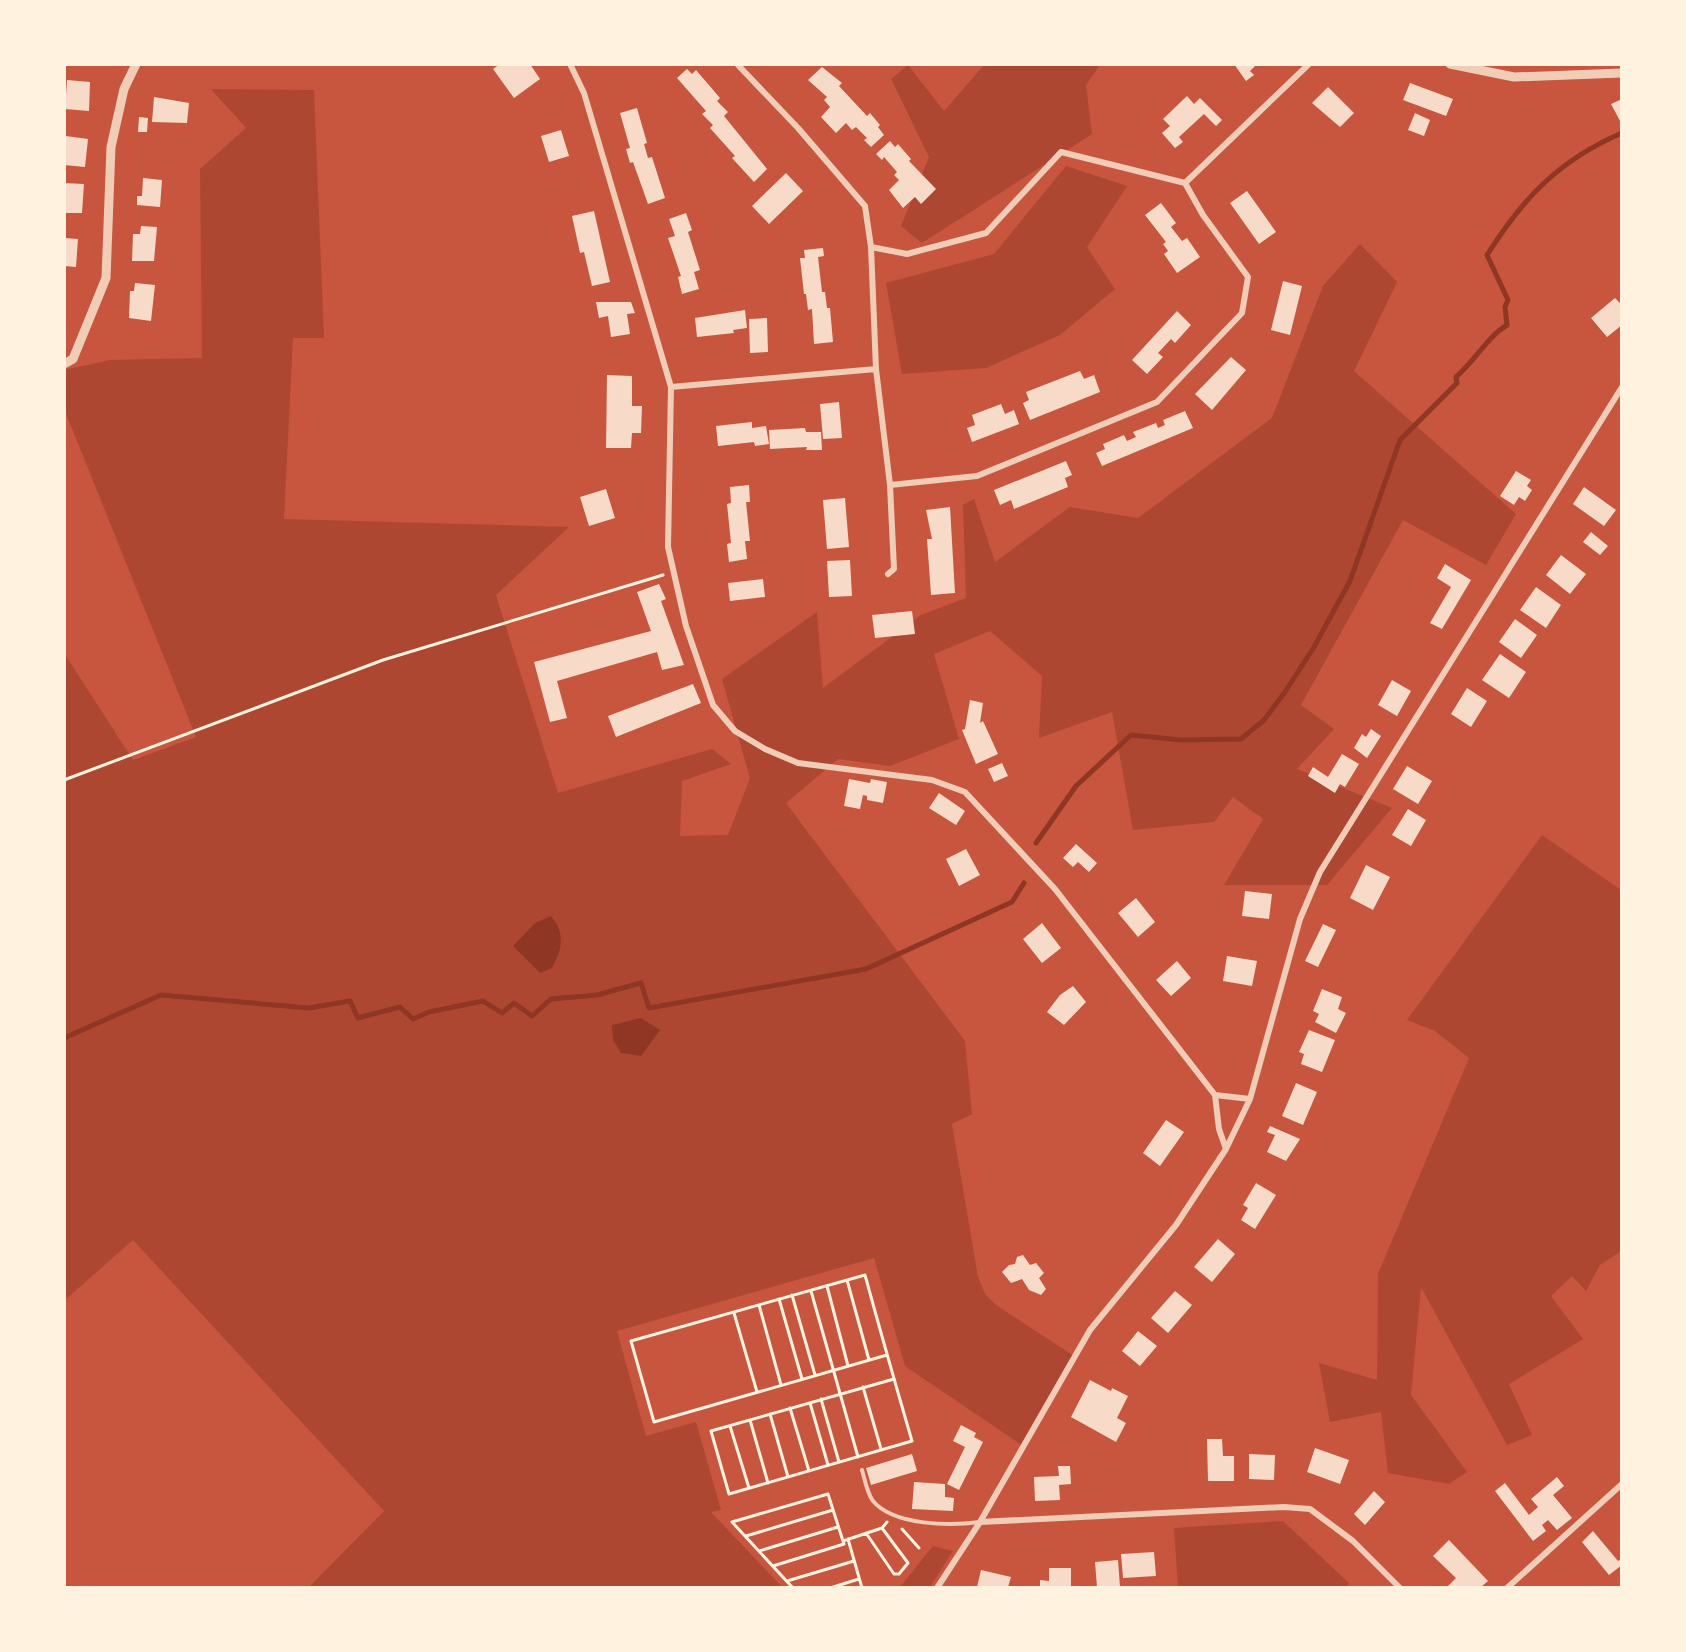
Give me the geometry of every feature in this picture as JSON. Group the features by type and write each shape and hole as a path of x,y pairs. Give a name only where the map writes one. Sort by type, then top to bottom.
{"street":[{"path":"64,364 73,359 106,278 111,147 124,89 136,64"},
{"path":"570,64 584,93 671,387 668,547 686,626 713,705 735,731 765,749 798,763 932,780 965,792 1055,889 1215,1095 1219,1129 1226,1149"},
{"path":"737,64 798,128 865,206 872,247 876,369 890,485 894,569 888,574"},
{"path":"1185,183 1309,64"},
{"path":"1450,64 1514,77 1622,72"},
{"path":"872,247 908,255 986,233 1061,152 1185,183 1203,215 1248,277 1242,313 1156,402 977,476 890,485"},
{"path":"671,387 876,369"},
{"path":"937,1587 980,1522 1090,1330 1176,1225 1226,1149 1250,1099 1300,919 1320,872 1622,387"},
{"path":"1215,1095 1250,1099"},
{"path":"1507,1587 1622,1484"},
{"path":"980,1522 1284,1507 1310,1509 1353,1541 1400,1587"}],"lane":[{"path":"862,1470 872,1499 881,1509 892,1515 914,1521 956,1526 980,1522"}],"path":[{"path":"64,780 383,660 674,571"},
{"path":"887,1355 654,1422 631,1341 865,1275 912,1441 729,1494 711,1431 894,1379"},
{"path":"847,1280 869,1360"},
{"path":"827,1286 848,1366"},
{"path":"810,1290 862,1470"},
{"path":"792,1295 815,1376"},
{"path":"779,1299 802,1379"},
{"path":"759,1305 782,1385"},
{"path":"734,1312 757,1392"},
{"path":"863,1388 881,1450"},
{"path":"821,1400 839,1462"},
{"path":"810,1403 828,1465"},
{"path":"790,1408 809,1471"},
{"path":"770,1414 788,1477"},
{"path":"750,1420 768,1483"},
{"path":"730,1426 749,1488"},
{"path":"773,1566 844,1544 828,1494 732,1522 746,1536 759,1551 773,1566 787,1581 793,1587"},
{"path":"746,1536 833,1510"},
{"path":"843,1541 882,1528 892,1515 919,1548"},
{"path":"759,1551 838,1527"},
{"path":"866,1533 894,1574 899,1574 908,1563 882,1528"},
{"path":"848,1539 862,1587"},
{"path":"787,1581 854,1561"},
{"path":"830,1587 859,1579"}],"shaded area":[{"path":"908,65 944,111 984,65 1100,65 1086,85 1092,134 922,243 901,226 929,157 891,79"},
{"path":"211,89 314,90 324,338 293,338 284,519 569,527 496,595 558,793 712,749 731,764 682,781 680,836 728,835 750,778 722,679 817,612 823,688 921,615 966,598 963,505 974,499 995,562 1070,507 1138,518 1272,418 1323,286 1360,244 1397,282 1354,371 1516,514 1486,565 1403,520 1301,705 1334,729 1297,769 1392,808 1327,885 1224,885 1263,819 1233,797 1214,822 1133,830 1112,712 1039,738 1042,676 990,631 934,654 959,739 890,766 838,759 786,803 965,1041 972,1114 952,1124 978,1277 985,1294 996,1305 1074,1356 1023,1446 905,1366 874,1258 617,1331 646,1436 696,1422 721,1510 711,1512 782,1587 309,1587 384,1511 133,1240 65,1300 64,653 133,760 196,737 65,411 64,370 110,360 202,358 200,169 246,128"},
{"path":"1066,166 1127,186 1087,247 1115,289 1060,335 986,368 902,374 886,283 994,254"},
{"path":"1542,835 1621,890 1621,1251 1600,1265 1586,1291 1572,1276 1551,1296 1583,1339 1509,1384 1532,1435 1507,1445 1421,1287 1411,1395 1467,1472 1449,1484 1388,1473 1381,1412 1330,1422 1319,1363 1377,1380 1378,1274 1469,1058 1435,1031 1407,1020"},
{"path":"551,916 561,935 560,948 552,968 540,973 513,946 535,923"},
{"path":"641,1018 660,1030 641,1056 621,1053 613,1040 612,1025"},
{"path":"1283,1521 1349,1583 1346,1587 1178,1587 1174,1528"},
{"path":"933,1546 953,1551 930,1587 900,1587"}],"building":[{"path":"500,64 530,64 540,79 514,98 493,69"},
{"path":"1234,64 1257,64 1250,71 1254,75 1246,81"},
{"path":"822,67 842,83 839,86 867,116 870,113 880,125 878,127 884,135 871,147 864,140 867,138 856,127 852,130 846,123 836,133 821,117 830,107 824,100 827,97 808,80"},
{"path":"687,69 692,74 696,70 720,98 717,101 728,112 724,116 767,169 754,182 732,158 735,156 710,128 713,125 702,114 706,111 677,78"},
{"path":"67,80 90,82 89,111 65,109"},
{"path":"1410,83 1453,99 1446,116 1403,100"},
{"path":"1328,87 1354,113 1340,127 1312,103"},
{"path":"1187,96 1194,104 1200,98 1222,120 1216,126 1204,114 1179,137 1183,142 1175,148 1162,133 1170,126 1163,119"},
{"path":"154,97 189,103 187,123 152,122"},
{"path":"1622,99 1622,120 1620,121 1611,104"},
{"path":"637,108 647,143 644,144 648,158 652,157 665,198 648,204 633,162 630,163 626,149 630,148 620,113"},
{"path":"1415,113 1430,120 1424,136 1408,130"},
{"path":"139,117 148,118 147,132 138,132"},
{"path":"561,130 569,156 549,162 541,136"},
{"path":"66,136 88,139 85,167 64,165"},
{"path":"890,141 895,147 898,144 911,159 909,161 936,189 921,204 915,197 903,208 889,190 899,180 894,175 897,172 884,157 882,160 876,154"},
{"path":"786,173 803,191 769,224 752,206"},
{"path":"143,178 162,180 160,207 137,205 137,196 142,196"},
{"path":"64,183 84,184 82,213 64,213"},
{"path":"1247,191 1276,232 1259,244 1230,203"},
{"path":"1161,203 1176,223 1171,227 1182,241 1187,238 1200,257 1177,273 1164,254 1168,251 1163,244 1166,242 1145,215"},
{"path":"594,211 610,282 592,286 584,252 580,253 572,216"},
{"path":"686,213 692,230 688,232 700,270 694,272 699,289 682,294 678,277 681,276 668,238 675,236 669,219"},
{"path":"141,226 157,227 154,261 132,261 133,234 140,234"},
{"path":"64,238 78,239 76,267 64,266"},
{"path":"823,248 824,256 818,257 822,292 825,292 827,308 830,308 833,342 814,344 812,309 808,310 806,294 804,294 800,258 805,258 804,250"},
{"path":"1283,281 1302,286 1290,335 1271,330"},
{"path":"135,283 155,285 151,321 129,318 130,291 134,291"},
{"path":"1615,298 1622,305 1622,325 1607,337 1591,318"},
{"path":"596,302 631,302 635,313 627,314 630,334 611,337 608,316 599,318"},
{"path":"745,310 747,328 733,330 734,333 697,337 695,318"},
{"path":"1177,311 1191,325 1175,343 1171,339 1158,353 1163,357 1147,374 1132,360"},
{"path":"767,318 768,352 750,353 749,319"},
{"path":"1231,357 1246,370 1212,410 1195,394"},
{"path":"1080,371 1084,379 1094,375 1100,392 1030,420 1023,403 1029,400 1026,392"},
{"path":"607,375 632,376 632,406 642,406 641,433 632,433 631,448 606,448"},
{"path":"839,402 842,438 823,439 820,404"},
{"path":"1001,404 1005,414 1014,410 1019,424 972,442 967,428 975,425 972,415"},
{"path":"1185,411 1193,428 1102,466 1096,453 1105,449 1103,444 1124,435 1127,441 1136,437 1133,432 1156,423 1158,428 1165,425 1163,420"},
{"path":"752,422 752,428 766,426 769,444 755,446 754,442 718,446 716,426"},
{"path":"805,428 806,432 821,432 822,450 806,450 807,447 770,449 769,430"},
{"path":"1066,461 1072,475 1065,478 1068,487 1014,509 1011,500 1000,505 994,490"},
{"path":"1516,471 1531,480 1527,486 1532,490 1525,501 1519,497 1514,505 1500,496"},
{"path":"749,485 750,502 746,502 750,541 745,541 747,559 729,562 727,544 731,543 727,504 731,503 730,487"},
{"path":"1584,487 1616,510 1604,526 1573,504"},
{"path":"606,489 615,518 589,526 580,497"},
{"path":"845,498 849,547 827,549 823,500"},
{"path":"950,507 955,593 931,595 927,539 932,539 926,510"},
{"path":"1591,532 1608,546 1600,555 1583,542"},
{"path":"1561,555 1586,574 1570,594 1546,575"},
{"path":"850,560 852,596 829,597 827,561"},
{"path":"1445,564 1471,580 1442,629 1430,623 1451,587 1437,578"},
{"path":"763,579 765,597 730,601 728,583"},
{"path":"659,584 666,599 661,601 684,665 662,670 657,652 557,681 567,718 550,722 534,662 651,631 637,592"},
{"path":"1536,587 1561,605 1546,628 1520,610"},
{"path":"912,611 915,634 875,638 872,615"},
{"path":"1515,619 1537,635 1521,658 1499,642"},
{"path":"1500,654 1526,672 1509,698 1482,680"},
{"path":"1392,680 1411,691 1397,716 1378,705"},
{"path":"693,684 701,703 616,737 608,716"},
{"path":"1467,688 1487,701 1471,727 1451,714"},
{"path":"970,700 983,703 980,723 983,721 998,754 976,764 962,730 965,729"},
{"path":"1371,729 1381,736 1367,758 1354,748 1362,734 1366,737"},
{"path":"1342,754 1359,764 1345,787 1340,784 1335,793 1308,776 1313,767 1328,777"},
{"path":"1002,763 1008,776 994,782 988,769"},
{"path":"1407,766 1432,781 1418,804 1393,789"},
{"path":"849,779 870,783 871,779 887,782 883,803 867,800 867,796 863,795 860,809 844,806"},
{"path":"939,793 965,811 956,825 929,808"},
{"path":"1408,809 1426,820 1411,846 1392,835"},
{"path":"1076,844 1097,863 1089,872 1078,862 1073,867 1063,858"},
{"path":"966,849 980,875 959,886 946,859"},
{"path":"1366,865 1390,877 1373,910 1350,898"},
{"path":"1245,891 1272,894 1269,919 1242,916"},
{"path":"1136,898 1155,922 1138,937 1118,913"},
{"path":"1042,923 1061,948 1042,963 1023,939"},
{"path":"1323,924 1336,930 1318,967 1305,961"},
{"path":"1227,956 1257,961 1252,986 1223,981"},
{"path":"1177,961 1191,978 1171,996 1156,980"},
{"path":"1073,986 1086,1002 1064,1025 1047,1012 1060,995"},
{"path":"1322,989 1342,997 1338,1009 1346,1013 1336,1033 1315,1022 1319,1014 1313,1011"},
{"path":"1309,1030 1335,1040 1322,1072 1301,1064 1304,1054 1299,1052"},
{"path":"1296,1083 1317,1092 1303,1125 1282,1116"},
{"path":"1166,1120 1184,1132 1160,1166 1143,1153"},
{"path":"1270,1126 1300,1139 1286,1161 1267,1152 1275,1135 1267,1132"},
{"path":"1256,1183 1276,1195 1255,1229 1241,1220 1248,1208 1243,1205"},
{"path":"1218,1239 1235,1254 1212,1282 1194,1267"},
{"path":"1023,1255 1030,1265 1036,1263 1044,1273 1039,1278 1046,1289 1041,1295 1029,1290 1022,1279 1011,1283 1002,1272 1009,1265 1015,1264 1017,1257"},
{"path":"1175,1291 1192,1305 1168,1333 1151,1318"},
{"path":"1138,1331 1157,1346 1140,1366 1122,1351"},
{"path":"1090,1380 1111,1391 1112,1388 1128,1396 1117,1418 1126,1423 1116,1442 1071,1417"},
{"path":"961,1425 976,1433 974,1437 983,1442 959,1490 947,1484 965,1447 953,1441"},
{"path":"1207,1439 1222,1439 1223,1456 1234,1456 1234,1481 1208,1481"},
{"path":"1315,1448 1349,1460 1340,1484 1307,1472"},
{"path":"912,1454 917,1471 871,1485 866,1468"},
{"path":"1249,1454 1275,1455 1274,1480 1249,1479"},
{"path":"1058,1466 1070,1466 1071,1484 1059,1485 1060,1500 1035,1501 1034,1477 1059,1476"},
{"path":"1557,1477 1564,1486 1553,1495 1572,1518 1557,1530 1548,1520 1542,1525 1546,1531 1533,1541 1495,1491 1505,1483 1529,1515 1538,1507 1531,1499"},
{"path":"914,1482 945,1484 945,1497 954,1498 953,1511 912,1509"},
{"path":"1374,1491 1385,1502 1365,1525 1354,1514"},
{"path":"1593,1531 1618,1561 1622,1559 1622,1565 1609,1575 1582,1542"},
{"path":"1449,1540 1488,1581 1481,1587 1447,1587 1456,1578 1433,1556"},
{"path":"1154,1552 1156,1576 1123,1578 1121,1554"},
{"path":"1118,1560 1120,1587 1097,1587 1095,1562"},
{"path":"1049,1568 1071,1568 1071,1587 1040,1587 1040,1580 1049,1581"},
{"path":"981,1570 1011,1577 1008,1587 977,1587"}],"waterway":[{"path":"1036,843 1076,786 1131,735 1181,740 1241,739 1264,720 1314,647 1350,581 1400,440 1457,383 1456,377 1493,336 1507,325 1505,307 1508,300 1487,255 1514,216 1544,183 1579,155 1622,133"},
{"path":"64,1038 161,995 309,1008 350,1001 358,1018 400,1007 413,1019 429,1012 483,1001 502,1013 514,1003 532,1016 551,999 597,995 641,983 649,1008 866,969 1012,902 1024,883"}]}
